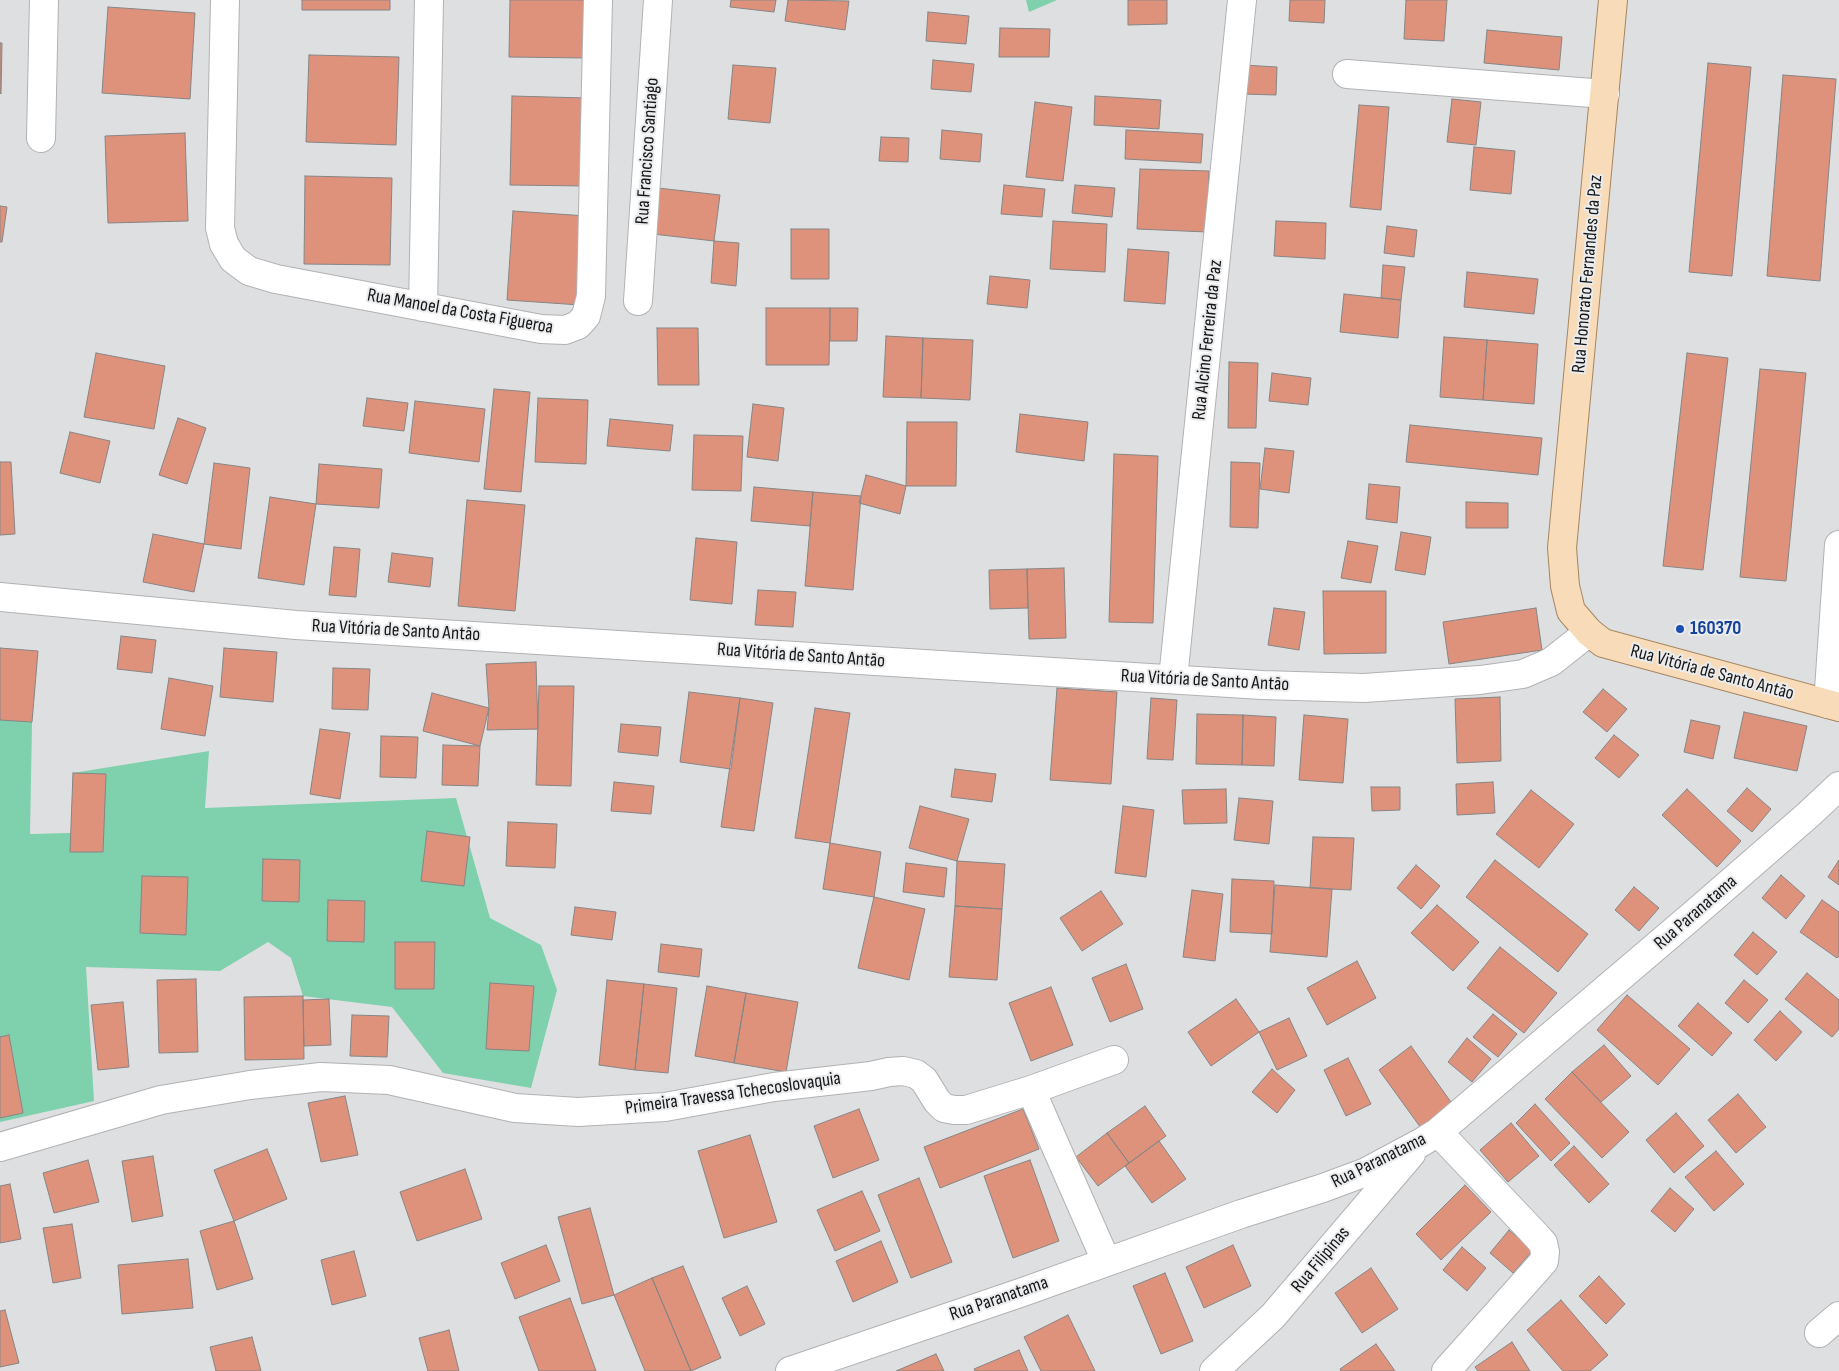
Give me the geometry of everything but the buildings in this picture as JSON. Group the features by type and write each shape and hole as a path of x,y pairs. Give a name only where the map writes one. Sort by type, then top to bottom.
{"main road":[{"name":"Rua Honorato Fernandes da Paz","path":"1562,548 1613,0"},
{"name":"Rua Vitória de Santo Antão","path":"1562,548 1565,586 1571,611 1589,632 1603,643 1834,706"}],"street":[{"path":"41,138 44,0"},
{"name":"Rua Manoel da Costa Figueroa","path":"225,0 220,228 224,244 233,259 249,272 276,279 541,329 565,330 578,325 586,316 591,296 598,0"},
{"path":"423,307 429,0"},
{"name":"Rua Francisco Santiago","path":"638,301 658,0"},
{"name":"Rua Alcino Ferreira da Paz","path":"1173,679 1242,0"},
{"path":"1346,74 1605,94"},
{"path":"1834,706 1839,545"},
{"name":"Rua Vitória de Santo Antão","path":"0,596 296,625 1262,685 1364,688 1480,680 1523,674 1551,662 1589,632"},
{"name":"Rua Paranatama","path":"790,1371 1357,1176 1430,1137 1693,915 1839,786"},
{"name":"Primeira Travessa Tchecoslovaquia","path":"0,1148 161,1100 250,1085 321,1077 389,1080 515,1108 578,1112 665,1107 774,1087 903,1071 916,1074 924,1080 937,1101 944,1108 966,1110 1031,1090 1114,1060"},
{"path":"1031,1090 1106,1261"},
{"path":"1430,1137 1537,1236 1546,1252 1544,1262 1446,1371"},
{"name":"Rua Filipinas","path":"1214,1371 1273,1316 1430,1137"}],"green space":[{"path":"1026,0 1057,0 1029,12"},
{"path":"0,720 32,722 30,834 71,833 73,773 209,751 205,808 456,798 490,918 541,945 557,990 531,1088 443,1073 392,1007 303,996 291,958 268,942 220,971 86,967 94,1101 0,1122"}],"place":[{"name":"160370","path":"1680,629"}]}
